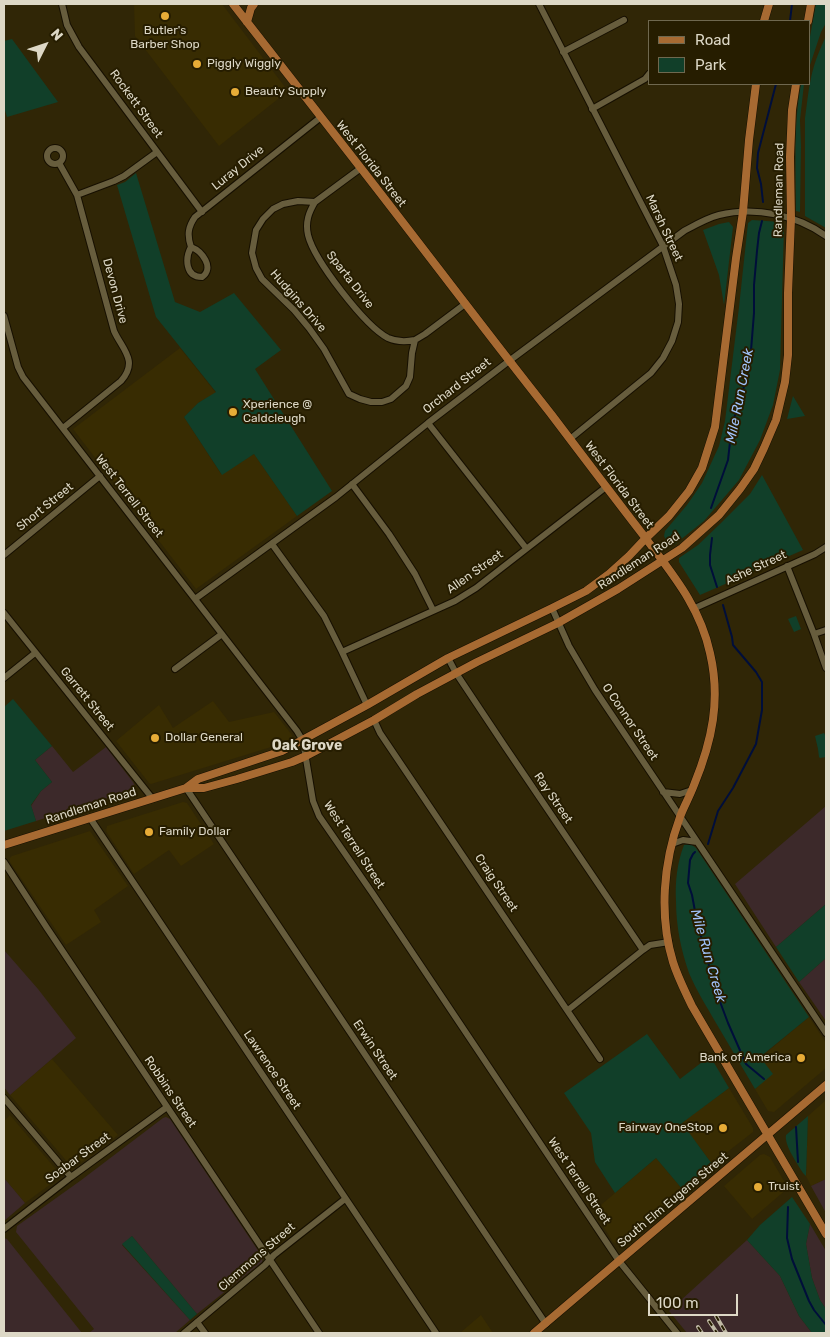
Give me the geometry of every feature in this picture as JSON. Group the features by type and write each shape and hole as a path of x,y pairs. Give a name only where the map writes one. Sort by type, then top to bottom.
{"main road":[{"name":"West Florida Street","path":"233,4 662,560 677,580 700,620 711,653 715,686 714,713 712,734 704,760 680,817 668,858 664,915 672,959 692,1006 826,1234"},
{"path":"247,22 254,4"},
{"path":"764,20 769,4"},
{"path":"808,20 811,4"},
{"name":"Randleman Road","path":"186,788 198,779 282,751 303,741 448,658 586,591 629,556 669,516 689,491 702,468 715,427 743,212 756,85"},
{"name":"Randleman Road","path":"4,845 152,798 186,788 204,788 234,780 306,756 374,720 416,694 558,623 618,589 682,548 719,515 754,469 776,420 785,382 788,355 791,219 790,157 792,110 796,85"},
{"name":"South Elm Eugene Street","path":"534,1333 826,1084"}],"street":[{"name":"Rockett Street","path":"62,4 67,25 75,40 202,212"},
{"name":"Marsh Street","path":"539,4 663,246 676,285 678,304 678,322 672,341 663,358 651,373 570,439"},
{"path":"563,52 624,20"},
{"path":"592,109 647,76"},
{"name":"Luray Drive","path":"191,247 187,254 187,264 193,275 202,277 207,272 206,262 198,251 191,247 188,236 189,228 195,217 321,117"},
{"path":"76,195 124,176 156,152"},
{"name":"Devon Drive","path":"59,163 76,195 114,331 118,342 128,356 129,366 121,381 62,428"},
{"path":"315,202 361,168"},
{"name":"Hudgins Drive","path":"315,202 298,201 283,204 273,209 256,230 252,253 256,268 262,278 309,328 324,349 350,394 360,399 382,402 391,399 406,386 410,377 414,340"},
{"name":"Sparta Drive","path":"315,202 306,223 308,235 315,252 328,272 353,305 375,328 387,337 398,341 414,340"},
{"name":"Orchard Street","path":"195,599 352,484 508,360 684,231 720,215 743,212 778,215 807,225 826,236"},
{"path":"414,340 465,304"},
{"name":"West Terrell Street","path":"4,316 18,367 23,377 297,731 303,741 313,801 319,816 619,1261 677,1333"},
{"path":"428,422 526,548"},
{"name":"Short Street","path":"4,555 100,476"},
{"path":"352,484 394,542 433,610"},
{"name":"Allen Street","path":"342,652 454,601 476,588 606,487"},
{"path":"272,544 324,616 366,705"},
{"name":"Ashe Street","path":"694,608 815,554 826,547"},
{"path":"787,566 826,668"},
{"name":"O Connor Street","path":"552,608 569,646 595,690 826,1033"},
{"name":"Garrett Street","path":"4,614 152,798"},
{"path":"814,634 826,630"},
{"path":"175,669 222,634"},
{"path":"4,678 35,652"},
{"name":"Ray Street","path":"448,658 456,673 643,950"},
{"name":"Craig Street","path":"374,720 380,733 600,1059"},
{"name":"Erwin Street","path":"186,788 546,1324"},
{"path":"663,792 680,794 692,790"},
{"name":"Lawrence Street","path":"90,818 436,1333"},
{"path":"672,844 683,840 697,842"},
{"name":"Robbins Street","path":"4,862 319,1333"},
{"path":"568,1010 650,945 669,942"},
{"path":"4,1098 71,1177"},
{"name":"Soabar Street","path":"4,1229 167,1107"},
{"name":"Clemmons Street","path":"184,1333 290,1242 345,1199"},
{"path":"197,1322 205,1333"}],"shaded area":[{"path":"134,4 222,4 288,91 219,146 135,36"},
{"path":"180,348 216,393 198,403 184,417 221,474 254,454 297,516 196,589 73,429"},
{"path":"213,701 229,722 274,712 292,735 291,739 268,748 151,784 116,741 159,705 173,728"},
{"path":"52,746 73,772 106,747 133,782 135,786 133,790 36,821 31,806 41,791 52,782 35,760"},
{"path":"183,802 187,803 214,844 181,866 169,850 134,874 106,831 107,826"},
{"path":"826,806 826,904 776,947 735,884"},
{"path":"90,831 128,886 94,910 101,922 66,945 10,862 10,858"},
{"path":"4,950 38,989 76,1038 10,1095 4,1087"},
{"path":"826,958 826,1021 799,982"},
{"path":"809,1017 826,1043 826,1068 774,1112 768,1111 755,1089 772,1074 760,1058"},
{"path":"52,1059 118,1135 75,1167 69,1164 10,1095"},
{"path":"729,1088 753,1128 753,1132 712,1164 681,1123"},
{"path":"826,1100 826,1179 811,1186 806,1176 808,1116"},
{"path":"10,1115 59,1173 59,1178 25,1203 4,1178 4,1121"},
{"path":"166,1117 170,1119 263,1258 262,1262 197,1314 132,1236 122,1245 190,1320 175,1333 89,1333 94,1329 16,1232 17,1226"},
{"path":"764,1154 770,1157 788,1188 752,1219 724,1186 760,1155"},
{"path":"656,1158 683,1190 619,1245 613,1242 594,1211"},
{"path":"4,1178 25,1203 4,1221"},
{"path":"826,1179 826,1213 811,1186"},
{"path":"810,1224 826,1251 826,1309 820,1300 812,1278 806,1244"},
{"path":"4,1238 7,1239 82,1333 4,1333"},
{"path":"747,1240 780,1276 799,1316 812,1333 687,1333 669,1311"},
{"path":"481,1315 493,1333 460,1333"}],"green space":[{"path":"816,4 826,4 826,23 810,65 810,37"},
{"path":"826,36 826,228 805,216 805,118 812,72"},
{"path":"12,39 58,102 7,117 4,107 4,41"},
{"path":"801,85 804,85 800,120 800,212 796,211 798,100"},
{"path":"136,173 175,302 200,312 234,293 281,350 255,369 332,491 297,516 254,454 222,475 184,417 198,403 216,392 156,317 117,185 125,182"},
{"path":"752,220 781,222 784,227 780,370 773,405 760,440 739,480 704,521 674,545 667,542 664,536 665,531 687,505 702,483 719,446 725,421 748,223"},
{"path":"729,222 733,227 724,305 719,275 703,230"},
{"path":"793,396 805,416 787,419"},
{"path":"762,475 803,550 700,595 679,562 679,558 698,545 750,494"},
{"path":"796,616 801,629 794,632 788,619"},
{"path":"13,699 52,746 35,760 52,782 41,791 31,805 36,821 4,831 4,707"},
{"path":"824,733 826,737 826,757 820,758 815,736"},
{"path":"688,844 696,848 809,1017 760,1057 773,1074 755,1089 698,992 689,973 684,956 677,920 676,887 678,866 684,845"},
{"path":"826,904 826,958 799,982 776,947"},
{"path":"647,1034 680,1079 710,1056 729,1088 682,1123 712,1164 683,1190 656,1158 615,1193 595,1162 591,1133 564,1093"},
{"path":"808,1116 806,1176 789,1149 786,1135"},
{"path":"792,1197 810,1224 806,1244 812,1278 820,1300 826,1309 826,1333 812,1333 799,1316 780,1276 747,1240 760,1225"},
{"path":"132,1236 197,1314 190,1320 122,1244"}],"waterway":[{"name":"Mile Run Creek","path":"790,20 792,4"},
{"name":"Mile Run Creek","path":"763,202 757,168 758,153 776,85"},
{"name":"Mile Run Creek","path":"711,508 728,460 732,424 750,363 754,285 762,221"},
{"name":"Mile Run Creek","path":"712,538 710,565 717,587"},
{"name":"Mile Run Creek","path":"708,844 718,811 733,788 756,744 762,710 762,682 733,645 723,605"},
{"name":"Mile Run Creek","path":"695,852 690,860 688,883 716,991 746,1064 764,1079"},
{"name":"Mile Run Creek","path":"796,1127 798,1162"},
{"name":"Mile Run Creek","path":"788,1207 787,1238 792,1259 809,1301 826,1325"}],"railway":[{"path":"716,1316 726,1333"},
{"path":"709,1321 717,1333"},
{"path":"698,1327 702,1333"}],"place":[{"name":"Butler's Barber Shop","path":"165,16"},
{"name":"Piggly Wiggly","path":"197,64"},
{"name":"Beauty Supply","path":"235,92"},
{"name":"Xperience @ Caldcleugh","path":"233,412"},
{"name":"Dollar General","path":"155,738"},
{"name":"Family Dollar","path":"149,832"},
{"name":"Bank of America","path":"801,1058"},
{"name":"Fairway OneStop","path":"723,1128"},
{"name":"Truist","path":"758,1187"}],"district":[{"name":"Oak Grove","path":"307,746"}]}
